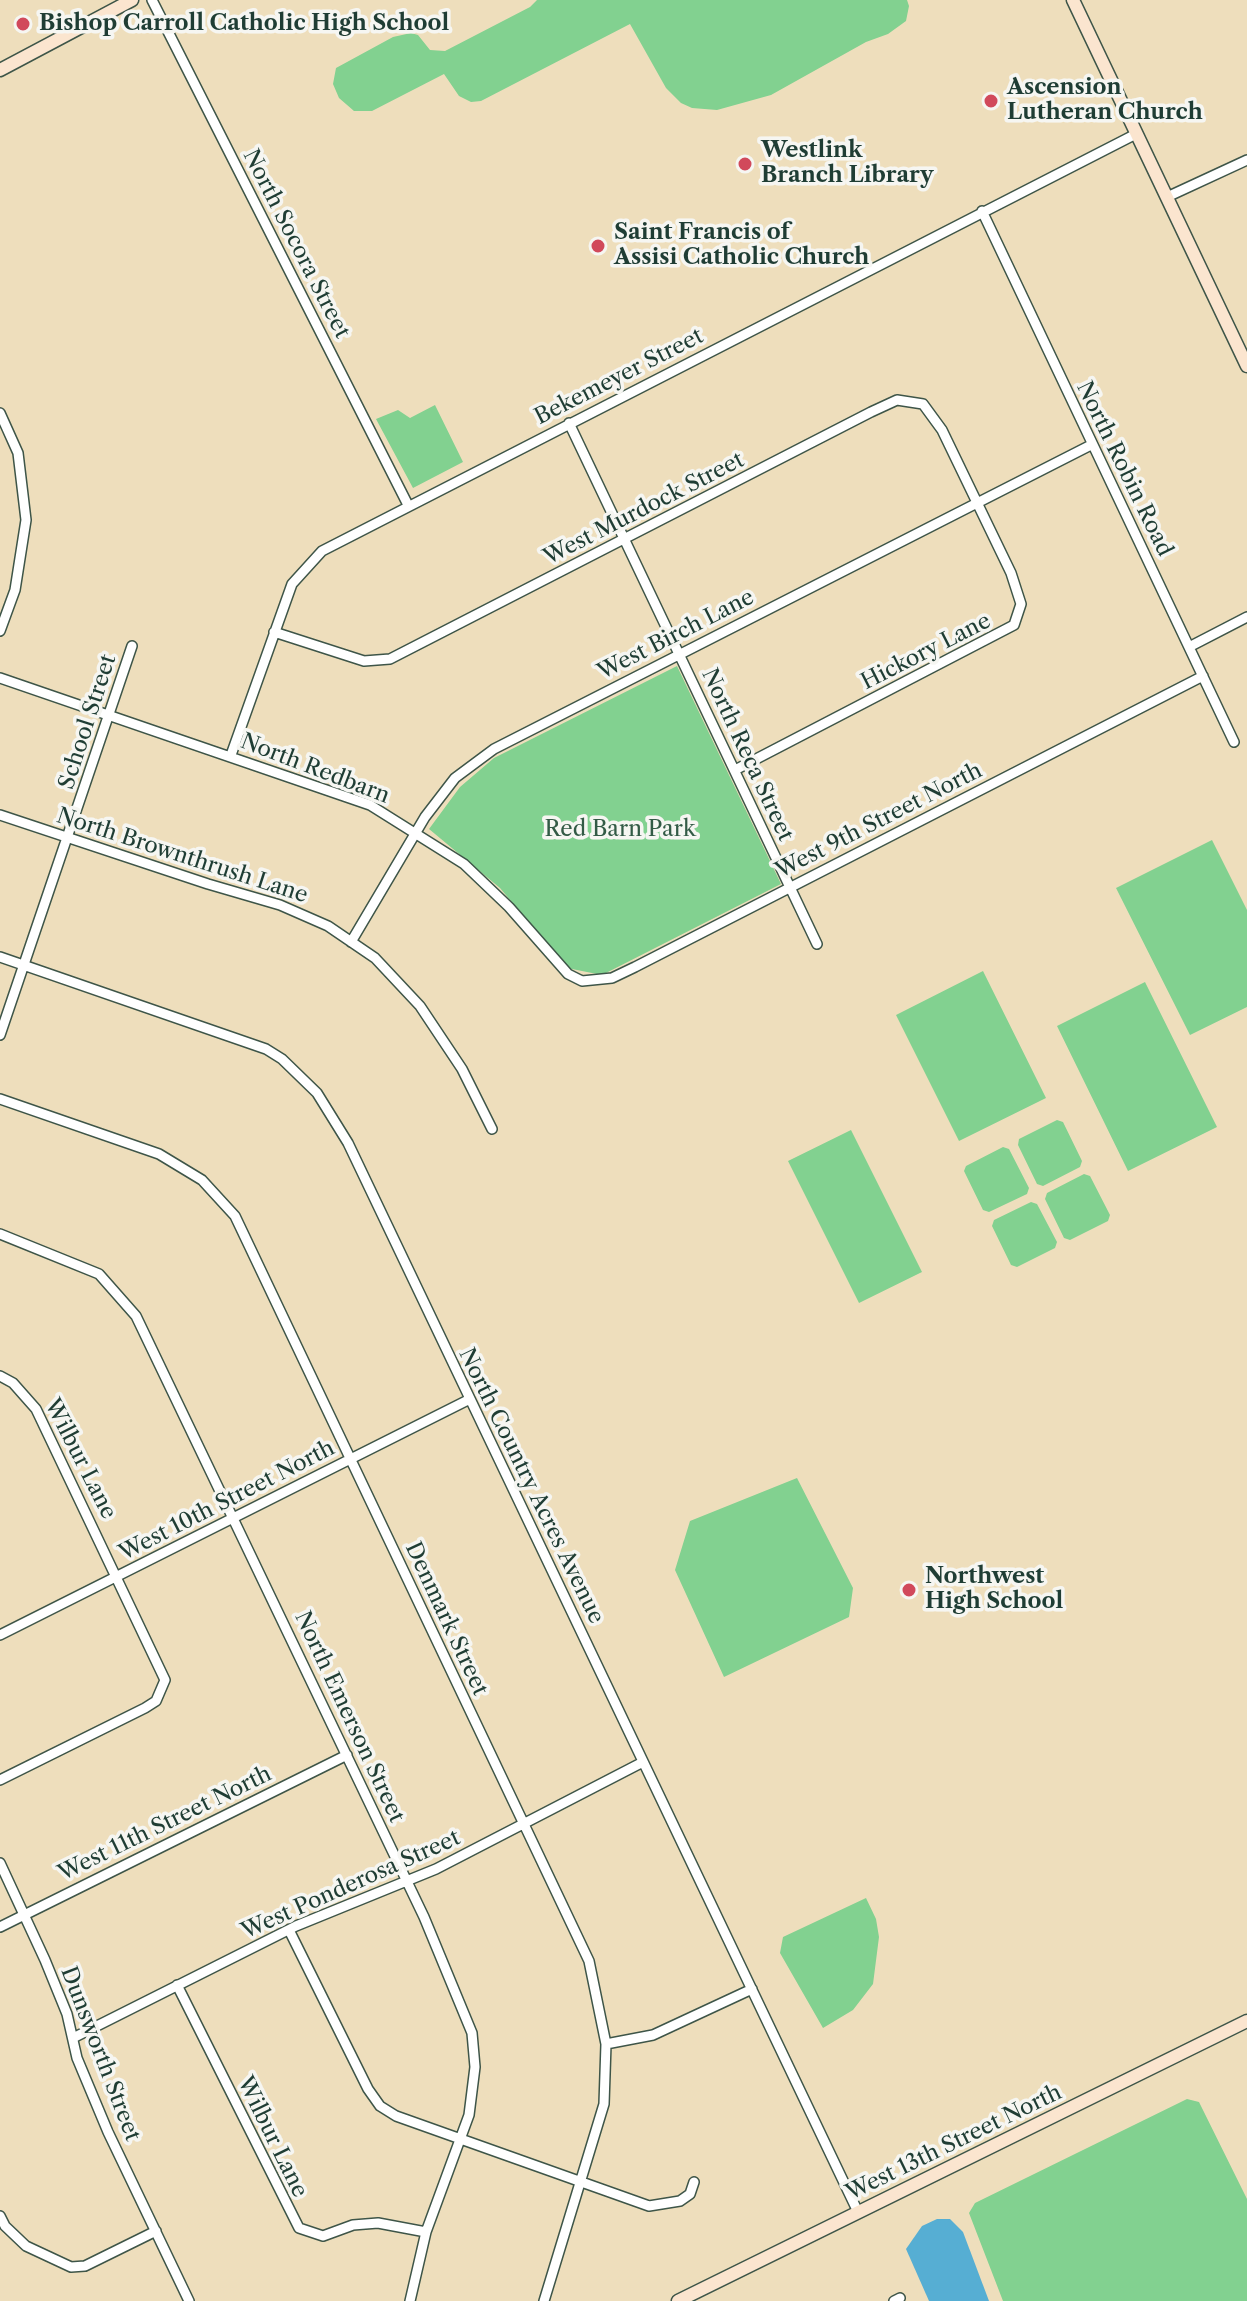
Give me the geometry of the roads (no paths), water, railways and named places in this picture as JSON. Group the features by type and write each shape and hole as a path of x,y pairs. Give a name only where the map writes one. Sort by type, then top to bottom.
{"street":[{"path":"0,70 132,0"},
{"name":"North Socora Street","path":"152,0 408,505"},
{"path":"1073,0 1247,366"},
{"name":"Bekemeyer Street","path":"231,755 292,584 311,559 408,505 1136,134"},
{"path":"1167,197 1247,160"},
{"name":"North Robin Road","path":"982,211 1234,742"},
{"name":"West Murdock Street","path":"274,632 364,661 378,662 897,400 911,400 931,411 980,502"},
{"path":"0,413 18,453 26,520 18,576 0,631"},
{"name":"North Reca Street","path":"569,423 817,944"},
{"name":"West Birch Lane","path":"351,942 417,832 455,778 494,749 1091,445"},
{"name":"Hickory Lane","path":"735,770 1014,625 1021,604 1020,593 980,502"},
{"path":"1189,647 1247,617"},
{"name":"School Street","path":"0,1035 132,646"},
{"name":"West 9th Street North","path":"568,974 582,981 612,978 1203,676"},
{"name":"North Redbarn","path":"0,678 370,805 417,832 487,884 568,974"},
{"name":"North Brownthrush Lane","path":"0,815 280,905 328,926 375,958 420,1006 462,1069 492,1129"},
{"name":"North Country Acres Avenue","path":"0,957 238,1037 274,1054 301,1075 317,1093 348,1143 858,2212"},
{"name":"Denmark Street","path":"0,1099 159,1154 202,1180 235,1216 589,1961 606,2044 604,2104 544,2301"},
{"name":"North Emerson Street","path":"0,1234 77,1263 112,1285 136,1316 407,1882 472,2033 474,2090 461,2140 426,2232 410,2301"},
{"name":"Wilbur Lane","path":"0,1376 13,1383 36,1409 165,1680 156,1701 0,1780"},
{"name":"West 10th Street North","path":"0,1635 470,1399"},
{"name":"West 11th Street North","path":"0,1927 347,1755"},
{"name":"West Ponderosa Street","path":"73,2038 289,1930 407,1882 643,1762"},
{"name":"Dunsworth Street","path":"0,1863 67,2014 108,2132 189,2301"},
{"path":"289,1930 380,2106 396,2116 660,2207 680,2201 690,2194 694,2182"},
{"name":"Wilbur Lane","path":"177,1985 299,2228 323,2236 353,2225 378,2223 426,2232"},
{"path":"606,2044 653,2035 752,1989"},
{"name":"West 13th Street North","path":"678,2301 1247,2021"},
{"path":"0,2216 5,2226 26,2246 71,2267 85,2266 156,2231"}],"water":[{"path":"937,2219 950,2219 963,2232 989,2301 929,2301 906,2249 922,2226"}],"place":[{"name":"Bishop Carroll Catholic High School","path":"23,24"},
{"name":"Ascension Lutheran Church","path":"991,101"},
{"name":"Westlink Branch Library","path":"745,164"},
{"name":"Saint Francis of Assisi Catholic Church","path":"598,246"},
{"name":"Northwest High School","path":"909,1590"}],"park label":[{"name":"Red Barn Park","path":"620,830"}]}
